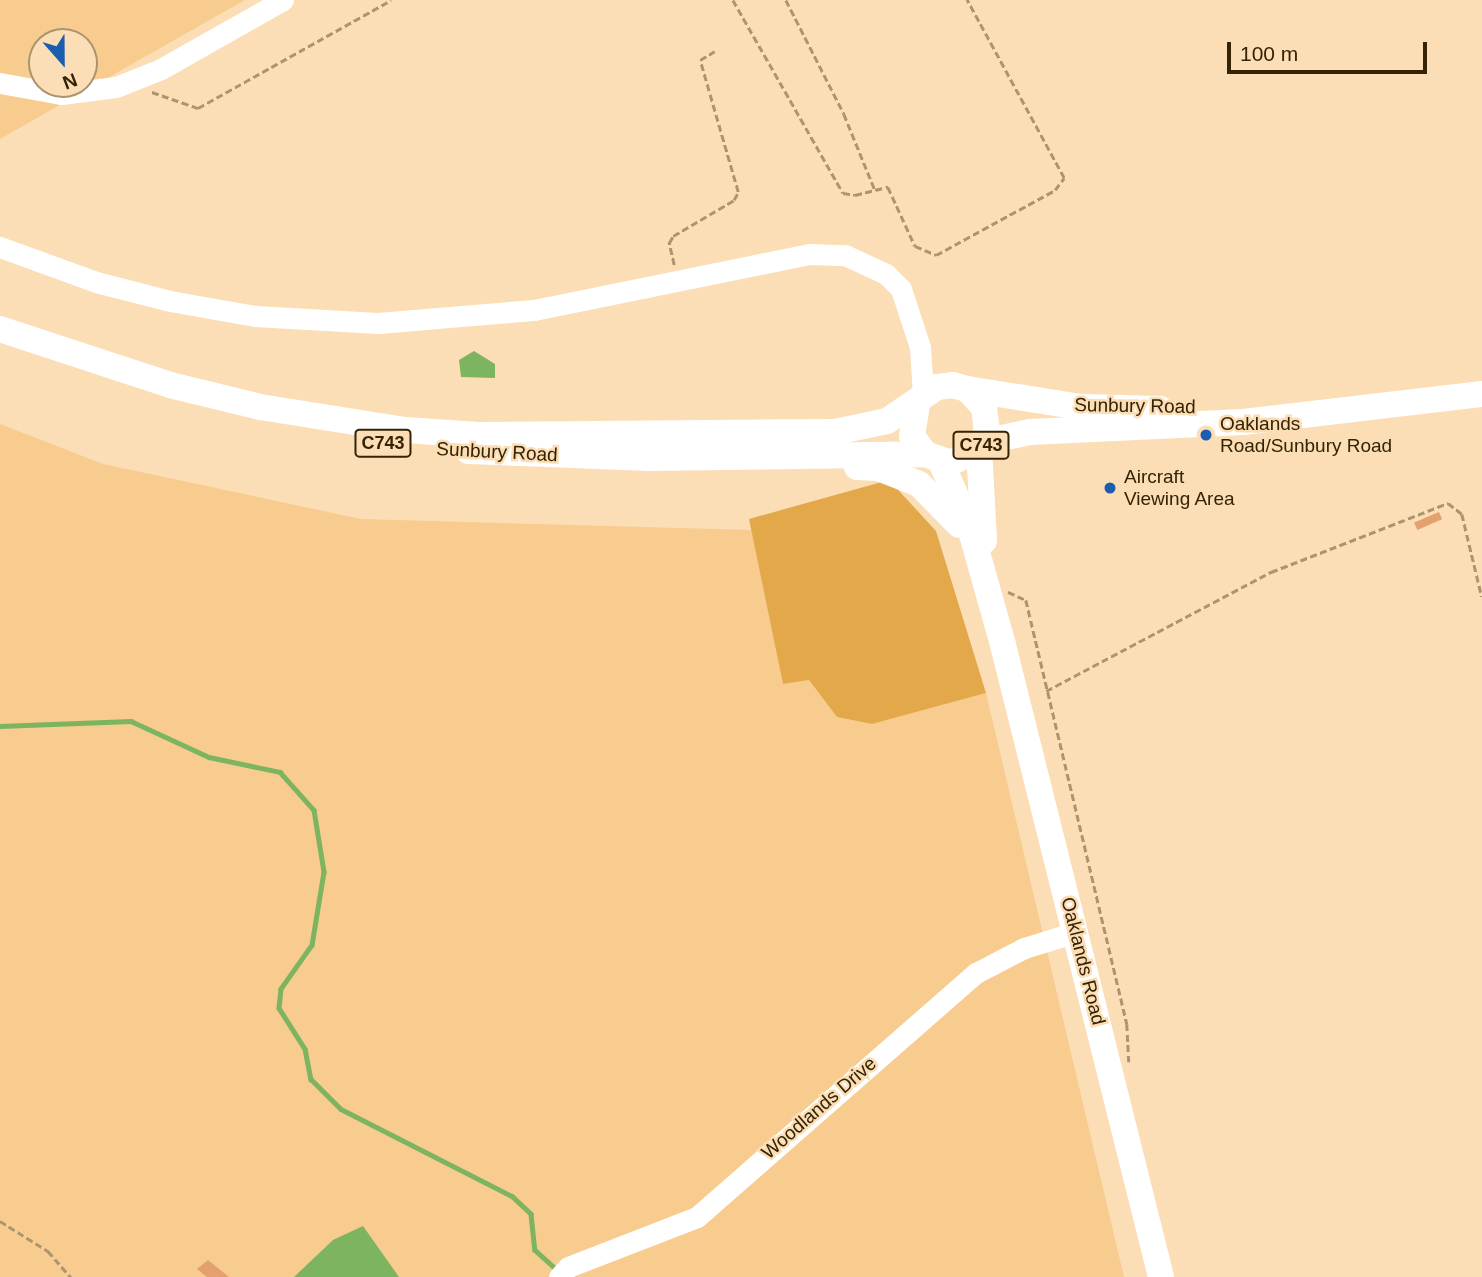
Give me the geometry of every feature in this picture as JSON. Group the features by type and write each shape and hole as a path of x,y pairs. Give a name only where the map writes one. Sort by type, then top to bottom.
{"main road":[{"name":"Sunbury Road","path":"0,329 170,385 260,407 405,430 564,437 835,432 880,424 920,399"},
{"name":"Sunbury Road","path":"0,342 189,403 355,440 500,454 649,458 933,458"},
{"name":"Sunbury Road","path":"960,387 1132,410 1431,400"},
{"name":"C743","path":"960,387 984,407 981,445 962,461 933,458 912,436 920,399 960,387"},
{"name":"Sunbury Road","path":"981,445 1037,431 1243,422 1482,394"},
{"name":"Oaklands Road","path":"981,445 977,530 1003,645 1161,1277"},
{"path":"649,458 878,468 930,491 977,530"},
{"name":"Oaklands Road","path":"933,458 977,530 992,586 1003,645"}],"lane":[{"path":"0,83 61,93 128,83 283,0"},
{"path":"0,247 96,282 170,302 255,316 378,323 534,310 809,254 845,255 886,274 901,289 920,347 920,399"},
{"path":"920,347 960,387"},
{"name":"Woodlands Drive","path":"564,1272 697,1217 976,972 1012,952 1076,932"}],"path":[{"path":"128,83 198,108 391,0"},
{"path":"733,0 843,192 888,187 915,246 936,255 1061,185 1063,172 967,0"},
{"path":"786,0 849,124 875,190"},
{"path":"677,282 668,243 673,236 734,200 738,192 700,60 715,51"},
{"path":"1046,691 1271,572 1447,503 1462,514 1482,597"},
{"path":"992,586 1026,600 1127,1024 1127,1075"},
{"path":"0,1221 48,1251 71,1277"}],"shaded area":[{"path":"0,0 245,0 98,83 98,28 28,28 28,98 72,98 0,139"},
{"path":"474,351 495,364 495,378 461,377 459,360"},
{"path":"0,424 103,464 361,519 752,530 783,684 809,680 837,717 872,724 986,693 1124,1277 0,1277"},
{"path":"889,480 936,531 986,693 872,724 837,717 809,680 783,684 749,519"},
{"path":"363,1226 399,1277 294,1277 333,1240"}],"building":[{"path":"1439,512 1442,519 1417,530 1414,523"},
{"path":"208,1260 229,1277 207,1277 197,1269"}],"waterway":[{"path":"0,726 131,721 209,757 280,772 314,810 324,872 312,945 281,989 279,1008 305,1049 311,1079 341,1109 512,1196 531,1214 535,1250 556,1269"}],"place":[{"name":"Oaklands Road/Sunbury Road","path":"1206,435"},
{"name":"Aircraft Viewing Area","path":"1110,488"}]}
